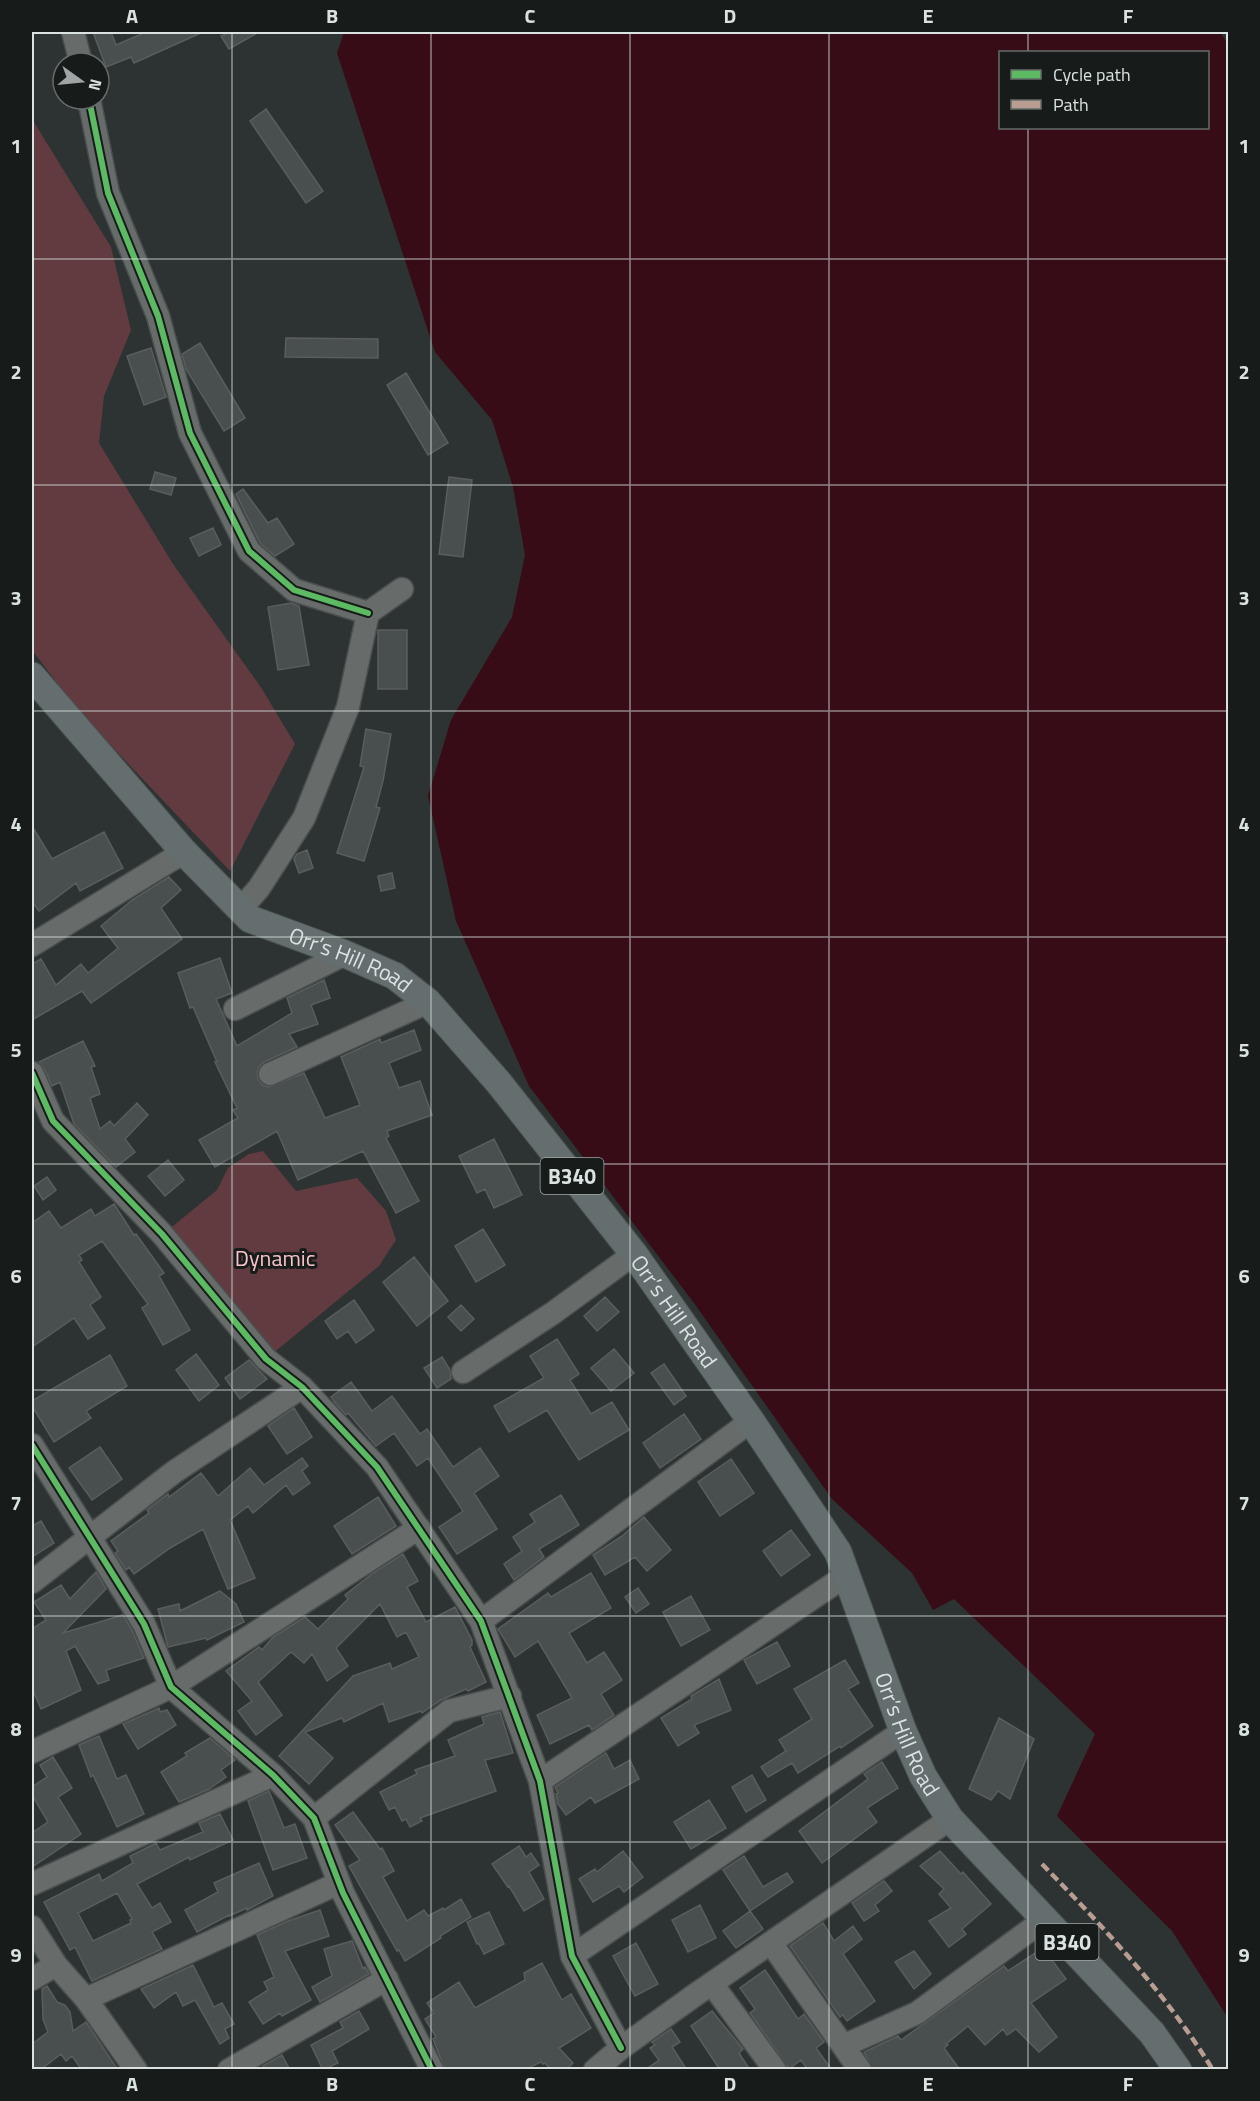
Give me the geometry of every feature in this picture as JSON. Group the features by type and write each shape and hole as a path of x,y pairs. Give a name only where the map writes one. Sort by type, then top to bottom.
{"main road":[{"name":"Orr’s Hill Road","path":"32,676 184,852 250,919 345,954 395,976 428,1002 499,1083 634,1254 751,1421 838,1552 903,1731 923,1776 950,1819 1152,2033 1178,2070"}],"street":[{"path":"73,32 78,51"},
{"path":"91,111 108,193 158,316 190,433 249,551 294,590 368,613"},
{"path":"240,910 259,888 304,818 348,707 368,613 402,589"},
{"path":"32,945 184,852"},
{"path":"235,1009 345,954"},
{"path":"270,1074 428,1002"},
{"path":"32,1073 53,1121 162,1234 266,1359 302,1387 377,1467 481,1621 540,1781 572,1956 621,2048"},
{"path":"464,1371 553,1313 634,1254"},
{"path":"32,1582 174,1472 302,1387"},
{"path":"481,1621 751,1421"},
{"path":"32,1445 144,1624 171,1687 273,1775 314,1818 339,1883 432,2070"},
{"path":"32,1752 171,1687 419,1528"},
{"path":"540,1781 847,1575"},
{"path":"314,1818 449,1711 510,1695"},
{"path":"572,1956 903,1731"},
{"path":"32,1884 273,1775"},
{"path":"595,2070 621,2048 950,1819"},
{"path":"86,1999 339,1883"},
{"path":"843,2046 917,2013 1045,1919"},
{"path":"32,1927 56,1965 86,1999 136,2070"},
{"path":"771,1942 860,2070"},
{"path":"32,1979 56,1965"},
{"path":"230,2070 387,1979"},
{"path":"712,1984 775,2070"}],"green space":[{"path":"32,119 111,247 131,330 104,396 99,443 173,564 262,689 295,744 230,871 80,713 32,650"},
{"name":"Dynamic","path":"263,1151 296,1191 357,1178 386,1211 396,1240 379,1266 266,1359 162,1235 217,1190 228,1168 249,1154"}],"shaded area":[{"path":"344,32 1220,32 1228,44 1228,2018 1172,1931 1057,1816 1095,1734 954,1599 933,1610 912,1573 832,1499 694,1303 529,1086 456,921 428,796 451,720 512,617 525,555 513,487 492,420 435,352 337,53"}],"building":[{"path":"93,32 111,32 116,45 146,32 203,32 134,63 131,57 111,65 111,51 100,51"},
{"path":"230,32 259,32 229,49 221,36"},
{"path":"266,109 323,191 306,203 250,121"},
{"path":"286,338 378,339 378,358 285,357"},
{"path":"200,343 245,418 224,431 186,369 182,354"},
{"path":"151,348 166,397 144,405 127,356"},
{"path":"406,373 448,443 428,455 387,385"},
{"path":"155,472 176,478 171,495 150,489"},
{"path":"449,477 472,480 463,557 439,554"},
{"path":"243,489 268,523 277,518 294,544 275,556 260,543 236,494"},
{"path":"213,528 221,545 199,556 190,538"},
{"path":"291,603 299,606 309,665 278,670 268,607"},
{"path":"378,630 407,630 407,689 378,689"},
{"path":"366,729 391,734 376,807 380,808 364,861 337,853 364,767 360,766"},
{"path":"32,826 52,859 104,832 123,868 80,891 76,883 39,911 32,902"},
{"path":"307,850 313,868 299,873 294,859 297,854"},
{"path":"392,873 395,888 381,891 378,876"},
{"path":"169,877 181,890 161,908 182,939 91,1003 82,991 32,1020 32,964 41,959 56,985 81,964 88,973 118,948 101,926 132,900"},
{"path":"220,958 232,993 216,999 237,1046 292,1013 287,998 324,980 330,998 311,1005 318,1024 289,1034 297,1047 264,1062 257,1073 262,1085 269,1087 304,1073 325,1118 360,1105 341,1057 380,1039 381,1043 414,1030 421,1050 389,1063 399,1088 420,1081 432,1115 387,1131 389,1136 386,1138 419,1201 396,1213 363,1151 298,1180 277,1131 215,1167 199,1140 238,1118 233,1110 237,1108 193,1007 190,1008 178,973"},
{"path":"83,1041 95,1066 91,1067 100,1094 90,1098 100,1129 110,1121 114,1126 137,1103 148,1115 125,1139 135,1152 116,1167 74,1124 60,1082 52,1086 39,1062"},
{"path":"494,1139 522,1195 494,1208 485,1189 477,1193 459,1156"},
{"path":"168,1160 184,1180 165,1196 148,1176"},
{"path":"47,1177 56,1190 43,1200 34,1186"},
{"path":"114,1204 134,1235 136,1234 164,1273 159,1276 190,1330 163,1345 142,1308 148,1304 102,1241 79,1255 82,1260 79,1262 101,1297 90,1305 105,1328 88,1339 74,1318 32,1347 32,1223 49,1211 61,1228 91,1209 95,1216"},
{"path":"483,1229 505,1265 476,1282 455,1246"},
{"path":"414,1257 448,1301 417,1326 383,1282"},
{"path":"605,1297 619,1312 597,1331 584,1316"},
{"path":"354,1300 374,1330 356,1343 348,1331 337,1339 325,1321"},
{"path":"461,1305 474,1319 461,1331 448,1317"},
{"path":"557,1339 579,1374 570,1380 591,1414 612,1402 629,1430 579,1460 547,1410 509,1432 494,1406 544,1378 530,1356"},
{"path":"614,1349 634,1373 611,1391 591,1368"},
{"path":"196,1354 219,1385 199,1401 176,1370"},
{"path":"110,1355 127,1386 86,1411 91,1418 54,1442 32,1406 32,1401"},
{"path":"442,1357 450,1370 451,1379 437,1388 424,1368"},
{"path":"249,1360 267,1379 240,1399 225,1378"},
{"path":"664,1364 686,1396 674,1405 651,1373"},
{"path":"351,1382 372,1411 392,1396 420,1434 427,1429 453,1467 480,1448 499,1476 474,1493 497,1529 457,1554 439,1527 463,1511 428,1458 417,1466 394,1433 376,1446 348,1413 346,1415 336,1404 331,1397"},
{"path":"294,1408 312,1437 287,1454 268,1426"},
{"path":"684,1414 701,1439 660,1468 643,1443"},
{"path":"100,1447 122,1479 92,1500 69,1468"},
{"path":"302,1458 308,1466 302,1471 310,1483 293,1495 286,1485 253,1513 248,1506 230,1520 255,1578 228,1589 203,1529 170,1548 134,1574 129,1567 126,1570 115,1553 118,1551 111,1541 149,1513 147,1510 168,1494 169,1497 201,1473 218,1496 250,1468 264,1485"},
{"path":"731,1459 754,1493 720,1516 698,1482"},
{"path":"561,1495 579,1525 539,1549 544,1557 514,1580 504,1564 522,1551 513,1537 535,1522 530,1514"},
{"path":"378,1497 396,1526 352,1554 334,1526"},
{"path":"644,1517 671,1550 647,1571 635,1557 605,1575 593,1555 622,1536"},
{"path":"41,1521 54,1543 32,1557 32,1526"},
{"path":"791,1530 810,1555 781,1576 763,1551"},
{"path":"403,1554 418,1581 407,1587 426,1622 455,1607 472,1640 470,1647 486,1682 441,1700 422,1713 421,1711 389,1722 383,1703 344,1722 342,1718 305,1732 333,1758 309,1784 279,1756 353,1676 390,1663 392,1669 419,1657 406,1632 397,1637 380,1604 336,1648 348,1666 327,1681 312,1654 304,1663 291,1652 258,1682 282,1715 256,1735 238,1711 252,1701 226,1671 259,1647 262,1650 273,1637 305,1617 318,1629 348,1599 345,1595 373,1573"},
{"path":"96,1572 106,1589 63,1633 123,1615 144,1658 106,1670 109,1680 98,1684 75,1646 66,1651 81,1690 41,1709 32,1688 32,1629 46,1620 34,1602 61,1585 70,1599"},
{"path":"591,1573 611,1608 569,1633 587,1663 604,1652 622,1680 601,1694 614,1715 592,1730 589,1725 550,1744 537,1715 572,1698 538,1641 515,1657 498,1629 548,1593 551,1597"},
{"path":"638,1588 649,1604 636,1613 625,1597"},
{"path":"220,1591 236,1604 244,1622 207,1640 206,1638 168,1647 158,1609 179,1604 180,1611"},
{"path":"691,1596 710,1630 681,1646 663,1612"},
{"path":"777,1642 790,1666 757,1684 744,1660"},
{"path":"845,1660 859,1683 848,1689 873,1726 798,1773 792,1763 768,1777 761,1767 786,1751 779,1740 812,1719 794,1689"},
{"path":"719,1679 731,1710 694,1725 699,1733 678,1746 661,1718"},
{"path":"159,1708 160,1712 167,1710 176,1725 138,1749 123,1724"},
{"path":"500,1712 513,1753 485,1760 496,1791 420,1818 422,1821 410,1827 406,1819 402,1821 395,1807 389,1810 380,1792 417,1774 415,1770 455,1756 448,1740 484,1724 482,1717"},
{"path":"999,1718 1034,1739 1010,1799 998,1791 991,1800 969,1789"},
{"path":"99,1736 117,1779 126,1775 144,1814 117,1827 93,1775 91,1777 79,1745"},
{"path":"210,1738 235,1760 221,1770 226,1777 209,1789 179,1802 161,1772 187,1756 185,1753"},
{"path":"606,1753 614,1769 630,1760 639,1779 595,1803 591,1797 566,1815 558,1804 556,1794 558,1793 555,1787"},
{"path":"53,1757 72,1788 58,1797 81,1834 32,1867 32,1833 48,1822 32,1795 32,1787 47,1777 40,1765"},
{"path":"882,1762 898,1788 867,1808 877,1822 822,1863 799,1831 868,1779 864,1774"},
{"path":"752,1775 766,1800 746,1812 732,1787"},
{"path":"269,1791 284,1828 295,1824 307,1858 273,1870 248,1801"},
{"path":"709,1800 726,1828 691,1849 674,1822"},
{"path":"353,1812 380,1849 382,1848 394,1871 383,1877 407,1921 424,1910 428,1916 443,1908 444,1910 461,1899 471,1917 405,1961 399,1950 397,1951 349,1866 360,1860 335,1825"},
{"path":"220,1814 233,1840 190,1860 189,1857 137,1884 152,1908 160,1903 171,1922 152,1932 162,1949 92,1981 75,1947 70,1950 44,1902 99,1874 102,1881 133,1863 130,1856 156,1843 160,1850 203,1832 199,1823","holes":["117,1893 132,1919 131,1923 93,1941 78,1913"]},
{"path":"519,1846 526,1857 531,1853 539,1865 529,1872 544,1899 524,1911 492,1864"},
{"path":"623,1851 643,1877 624,1892 619,1886 593,1902 579,1879 595,1869 597,1872"},
{"path":"940,1851 961,1874 963,1872 991,1904 962,1929 966,1934 949,1947 929,1921 951,1908 939,1894 944,1889 920,1866"},
{"path":"744,1856 763,1887 787,1873 793,1882 750,1911 723,1870"},
{"path":"259,1863 273,1896 197,1932 185,1910 218,1892 214,1883"},
{"path":"884,1881 892,1891 875,1905 879,1911 864,1921 852,1903"},
{"path":"700,1905 716,1938 688,1952 672,1920"},
{"path":"320,1910 329,1936 285,1951 311,2000 282,2016 280,2013 263,2024 249,2002 268,1990 264,1982 274,1977 257,1935"},
{"path":"750,1911 763,1929 736,1948 723,1931"},
{"path":"489,1912 504,1944 484,1954 467,1922"},
{"path":"823,1923 834,1941 853,1926 862,1939 843,1954 875,2001 847,2021 843,2015 840,2017 790,1946"},
{"path":"352,1941 363,1968 365,1967 369,1974 320,2002 312,1987 332,1976 324,1949"},
{"path":"636,1943 658,1984 635,1996 613,1956"},
{"path":"1043,1948 1066,1979 1031,2003 1057,2037 1039,2052 1016,2029 1007,2035 1003,2029 985,2045 968,2026 944,2048 960,2070 873,2070 864,2052 898,2036 901,2040 1004,1966 1008,1971"},
{"path":"914,1951 931,1974 914,1989 895,1962"},
{"path":"542,1963 562,2000 571,1994 591,2028 559,2048 573,2063 566,2070 551,2070 541,2062 524,2070 445,2070 433,2039 436,2037 425,2019 434,2013 427,2003 459,1982 475,2008 525,1980 524,1973"},
{"path":"193,1965 214,2007 222,2003 234,2024 225,2029 229,2038 220,2044 195,2000 183,2006 176,1992 154,2008 141,1989"},
{"path":"765,1970 798,2019 804,2014 824,2042 816,2048 832,2070 808,2070 801,2060 789,2069 750,2013 755,2009 740,1988"},
{"path":"47,1986 57,2002 65,2005 70,2012 73,2031 86,2022 118,2070 82,2070 72,2056 66,2061 61,2054 40,2070 32,2070 32,2044 48,2032 43,2019 42,1989"},
{"path":"359,2011 369,2029 332,2051 338,2063 323,2070 311,2045 343,2028 340,2022"},
{"path":"712,2011 743,2049 739,2053 750,2070 720,2070 691,2026"},
{"path":"671,2029 680,2042 672,2047 687,2070 645,2070 659,2060 650,2048 655,2045 652,2042"},
{"path":"282,2055 290,2070 265,2070 263,2066"}],"marked path":[{"path":"1042,1864 1133,1962 1175,2014 1213,2070"}],"cycle path":[{"path":"91,111 108,193 158,316 190,433 249,551 294,590 368,613"},
{"path":"32,1073 53,1121 162,1234 266,1359 302,1387 377,1467 481,1621 540,1781 572,1956 621,2048"},
{"path":"32,1445 144,1624 171,1687 273,1775 314,1818 343,1893 432,2070"}]}
